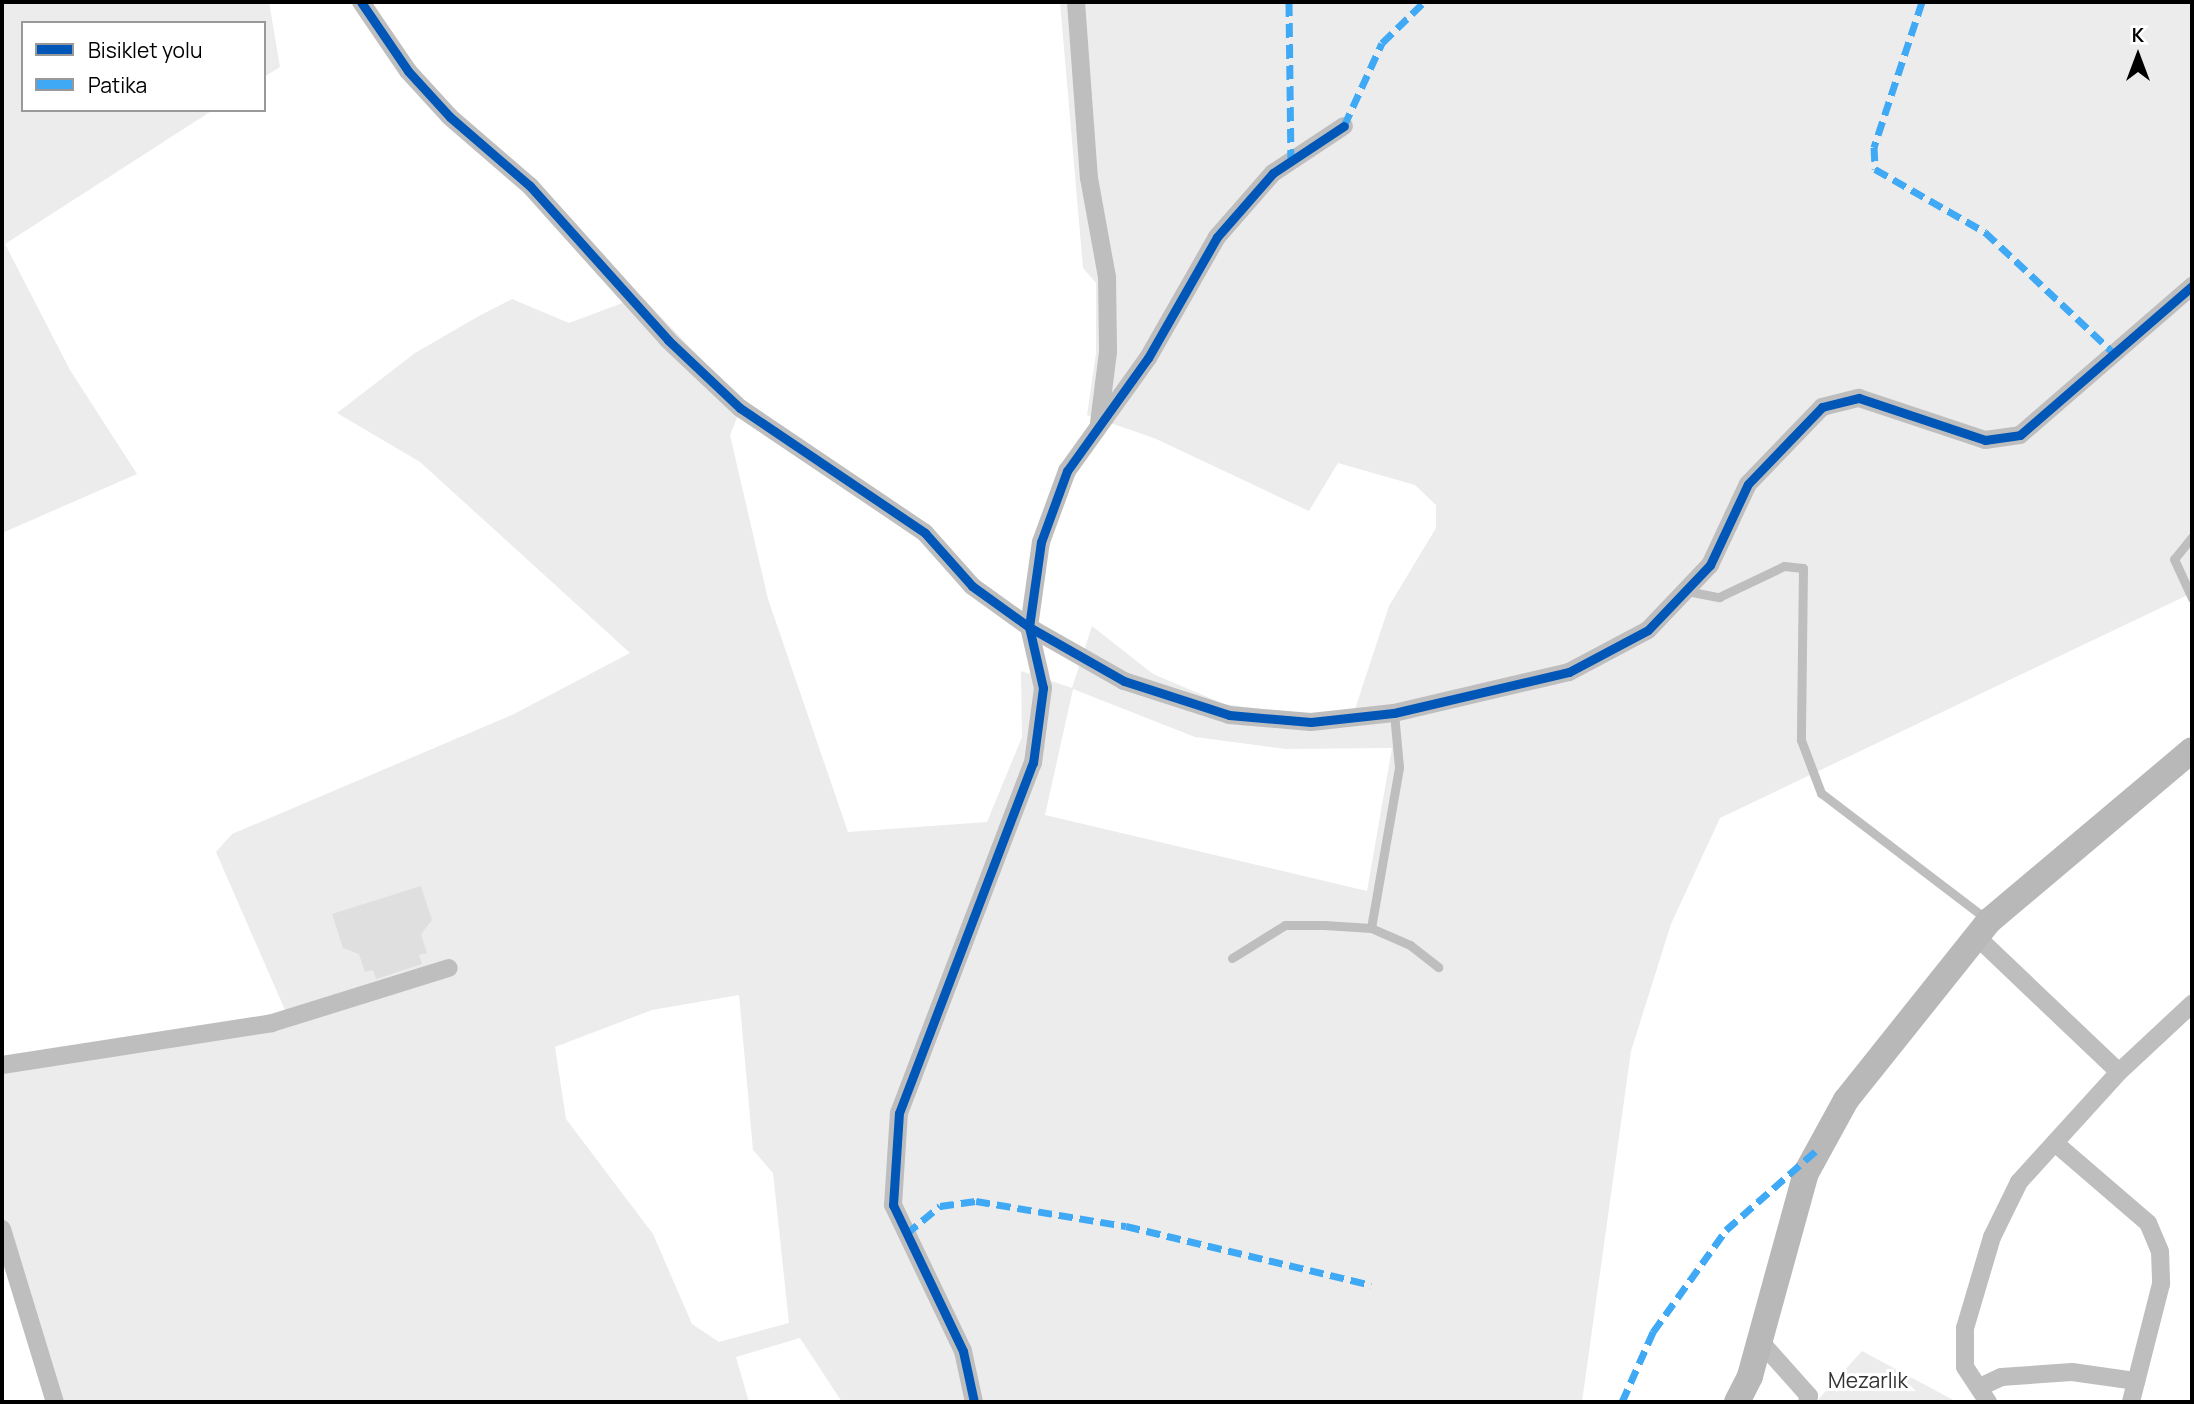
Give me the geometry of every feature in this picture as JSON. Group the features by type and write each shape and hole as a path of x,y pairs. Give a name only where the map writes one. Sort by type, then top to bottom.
{"street":[{"path":"361,2 408,71 450,117 530,186 668,340 740,408 925,533 972,586 1029,627 1124,681 1229,715 1311,722 1394,713 1569,672 1648,630 1710,565 1748,484 1822,407 1859,398 1985,440 2020,435 2192,286"},
{"path":"1076,2 1089,178 1107,277 1108,352 1098,427"},
{"path":"974,1402 963,1351 893,1205 899,1113 1033,764 1043,688 1029,627 1041,542 1067,471 1148,358 1217,237 1273,173 1344,126"},
{"path":"1737,1402 1759,1340 1806,1173 1846,1100 1982,929 2192,750"},
{"path":"1982,929 2119,1072"},
{"path":"2,1065 272,1023 449,968"},
{"path":"2136,1381 2072,1372 2001,1377 1984,1394 1965,1367 1965,1328 1988,1250 2018,1182 2119,1072 2192,1004"},
{"path":"2056,1143 2148,1223 2160,1251 2161,1284 2131,1402"},
{"path":"2,1229 55,1402"},
{"path":"1759,1340 1809,1396 1807,1402"}],"lane":[{"path":"2192,537 2174,559 2192,598"},
{"path":"1685,591 1719,597 1784,565 1803,568 1801,740 1821,793 1982,929"},
{"path":"1371,928 1399,767 1394,713"},
{"path":"1232,958 1284,925 1371,928 1410,945 1438,967"}],"green space":[{"path":"2,2 269,2 280,67 266,76 266,21 21,21 21,112 210,112 5,244 70,370 137,474 2,533"},
{"path":"1060,2 2192,2 2192,593 1720,818 1671,924 1631,1051 1582,1402 842,1402 800,1338 736,1357 749,1402 56,1402 2,1234 2,1067 288,1017 216,852 232,834 512,715 630,653 420,462 337,413 415,353 479,316 512,299 569,323 641,296 743,403 730,435 768,599 848,832 987,822 1022,737 1021,671 1072,688 1092,626 1153,674 1224,704 1303,715 1355,709 1389,606 1436,528 1436,505 1415,485 1338,463 1309,511 1154,438 1087,415 1096,353 1096,283 1083,268","holes":["1073,689 1195,737 1286,749 1392,748 1367,891 1045,815","739,995 753,1150 773,1173 789,1323 719,1342 692,1324 653,1234 566,1119 555,1047 652,1010"]},
{"name":"Mezarlık","path":"1862,1351 1957,1402 1816,1402"}],"building":[{"path":"421,886 432,920 421,934 427,953 419,955 422,964 376,979 373,970 365,972 359,954 343,948 332,914"}],"marked path":[{"path":"1289,2 1291,161"},
{"path":"1344,126 1382,43 1424,2"},
{"path":"1922,2 1874,147 1875,169 1985,232 2116,355"},
{"path":"1622,1402 1653,1332 1726,1230 1820,1147"},
{"path":"906,1234 940,1206 976,1201 1126,1226 1371,1285"}],"cycle path":[{"path":"361,2 408,71 450,117 530,186 668,340 740,408 925,533 972,586 1029,627 1124,681 1229,715 1311,722 1394,713 1569,672 1648,630 1710,565 1748,484 1822,407 1859,398 1985,440 2020,435 2192,286"},
{"path":"974,1402 963,1351 893,1205 899,1113 1033,763 1043,688 1029,627 1041,542 1067,471 1148,358 1217,237 1273,173 1344,126"}]}
